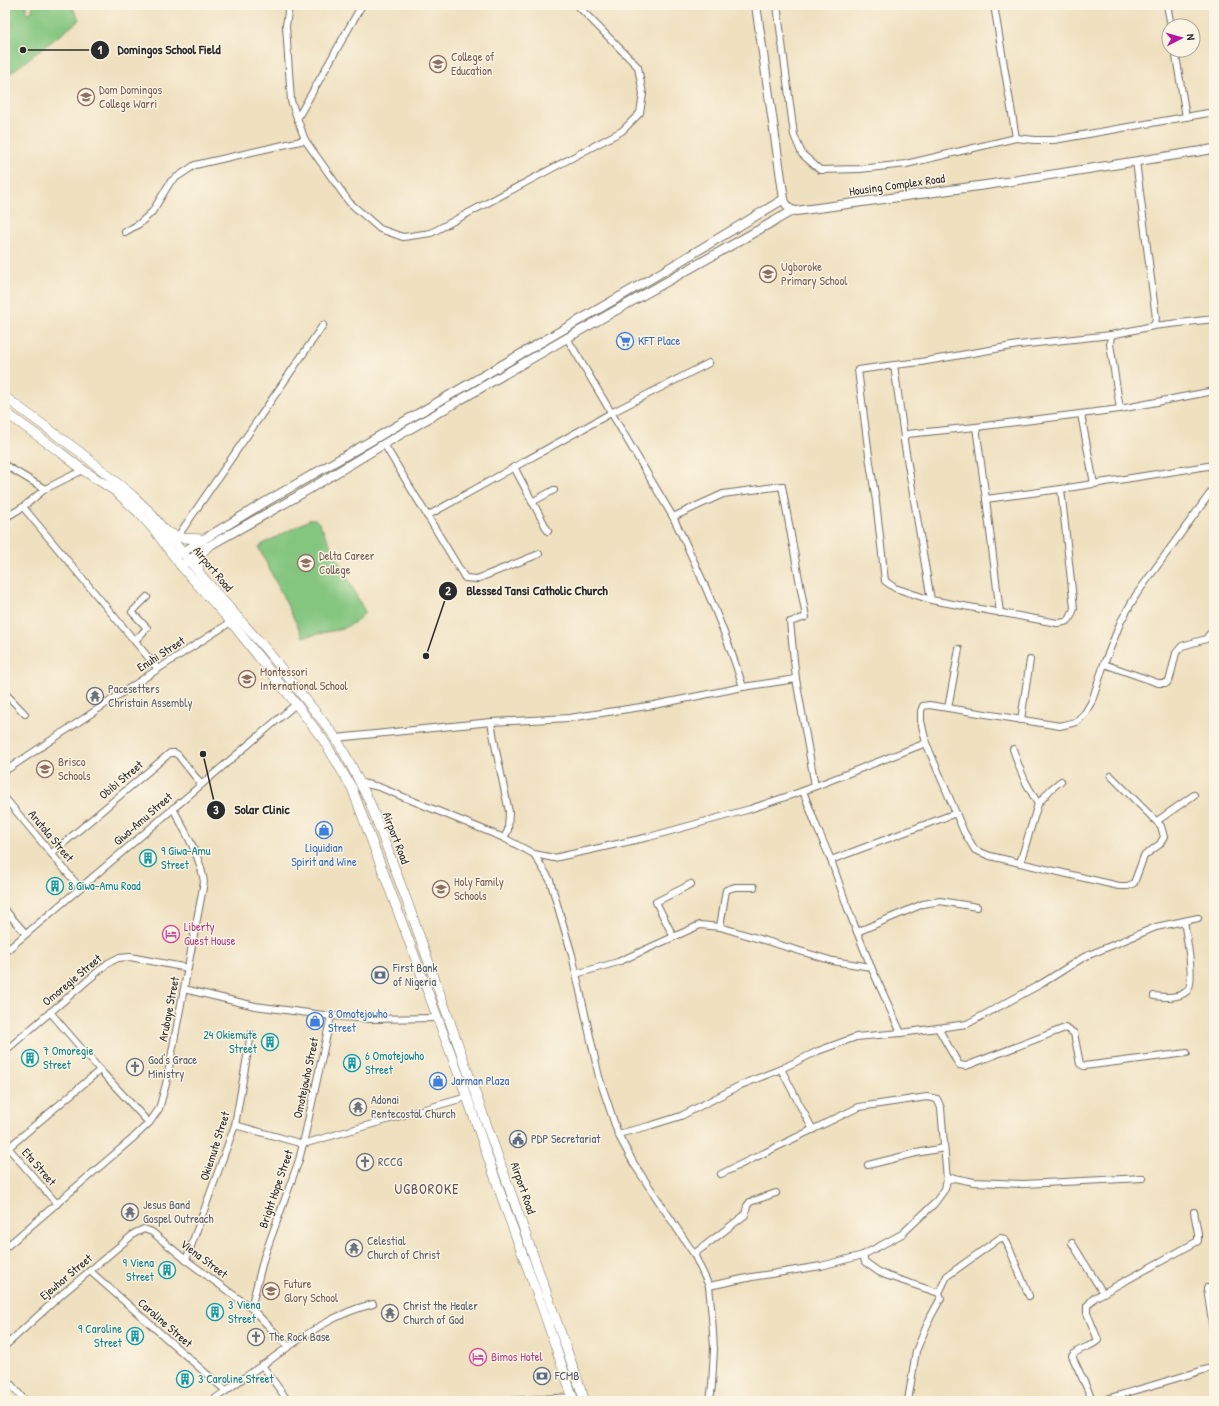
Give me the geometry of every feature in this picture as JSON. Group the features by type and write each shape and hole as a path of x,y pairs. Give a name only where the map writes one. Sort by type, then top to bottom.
{"main road":[{"name":"Airport Road","path":"5,397 43,424 109,475 132,495 166,532 178,554"},
{"name":"Airport Road","path":"5,412 83,470 115,491 178,554 324,741 352,788 467,1097 542,1307 573,1399"},
{"path":"166,532 205,543 198,562 199,573"},
{"name":"Airport Road","path":"185,562 199,573 270,654 336,738 362,783 510,1186 585,1401"},
{"path":"389,888 400,883"}],"street":[{"path":"289,5 286,26 290,101 305,140 349,202 380,229 403,237 431,233 622,131 640,113 643,94 638,67 577,5"},
{"path":"297,119 362,5"},
{"path":"178,554 205,543 296,497 567,338 792,211 784,199 756,5"},
{"path":"777,5 794,135 802,154 820,170 860,169 906,164 1016,138 1054,140 1214,112"},
{"path":"994,5 1016,138"},
{"path":"1167,5 1169,18"},
{"path":"1176,58 1186,117"},
{"path":"124,232 139,224 152,212 171,181 195,166 305,140"},
{"name":"Housing Complex Road","path":"792,211 979,186 1214,148"},
{"path":"1136,161 1156,318 1153,326"},
{"path":"185,562 205,543 784,199"},
{"path":"1061,489 1074,608 1071,618 1066,622 1057,623 931,600 894,588 885,580 858,370 921,362 1018,345 1111,335 1153,326 1214,319"},
{"path":"178,536 323,325"},
{"path":"1111,335 1110,344 1120,409"},
{"path":"567,338 673,517 732,652 743,687"},
{"path":"428,516 611,413 709,363"},
{"path":"894,365 904,437 931,600"},
{"path":"904,437 911,433 976,428 1120,409 1214,391"},
{"path":"1081,414 1094,484"},
{"path":"976,428 1000,613"},
{"path":"384,444 466,578 477,579 539,554"},
{"path":"5,465 45,489"},
{"path":"986,499 1214,466"},
{"path":"514,467 548,531"},
{"path":"5,518 23,507 45,489 83,470"},
{"path":"673,517 723,494 782,486 806,617 790,622 796,679 815,786"},
{"path":"1111,776 1162,826 1164,837 1160,844 1144,856 1134,883 1128,886 1120,886 990,856 975,850 964,832 926,743 921,721 921,711 923,706 929,705 1060,726 1076,722 1085,713 1092,701 1104,664 1121,621 1136,595 1214,488"},
{"path":"532,502 554,490"},
{"path":"23,507 158,669"},
{"path":"135,641 147,628 132,612 147,597"},
{"name":"Enuhi Street","path":"5,771 231,622"},
{"path":"1104,664 1158,683 1167,683 1170,678 1176,653 1182,646 1206,639 1214,628"},
{"path":"948,708 959,649"},
{"path":"1021,720 1030,660"},
{"path":"336,738 491,722 568,718 654,705 743,687 796,679"},
{"path":"5,693 25,714"},
{"name":"Giwa-Amu Street","path":"5,952 200,784 296,704"},
{"path":"491,722 509,812 508,830 504,838"},
{"path":"362,783 379,787 504,838 534,854 554,858 641,839 750,809 803,791 926,743"},
{"path":"1013,749 1025,781 1034,794 1038,804"},
{"name":"Obibi Street","path":"52,853 170,753 178,755 200,784"},
{"path":"1020,862 1038,804 1051,789 1061,781"},
{"path":"803,791 831,860 871,967 901,1033"},
{"path":"1157,821 1194,795"},
{"name":"Arutola Street","path":"5,798 80,888"},
{"name":"Arubaye Street","path":"5,1248 149,1123 159,1109 166,1084 204,882 197,855 173,808"},
{"path":"831,860 956,812"},
{"path":"534,854 550,880 572,955 599,1077 618,1134 634,1164 694,1254 709,1286 714,1349 710,1401"},
{"path":"673,936 656,902 690,884"},
{"path":"720,927 726,890 736,887 754,887"},
{"path":"857,932 923,904 940,901 977,907"},
{"path":"5,910 26,934"},
{"path":"618,1134 681,1116 741,1085 781,1069 818,1051 856,1037 901,1033 967,1024 1041,984 1084,957 1156,927 1198,918"},
{"path":"1154,996 1165,997 1180,995 1187,991 1191,985 1190,963 1184,921"},
{"path":"576,974 618,962 700,924 720,927 833,961 871,967"},
{"name":"Omoregie Street","path":"5,1051 108,963 118,958 130,957 188,968"},
{"path":"184,989 255,1006 331,1016 370,1019 438,1018"},
{"path":"50,1012 100,1070 149,1123"},
{"name":"Omotejowho Street","path":"303,1144 331,1016"},
{"path":"938,1028 959,1065 966,1066 1065,1028 1074,1033 1080,1064 1084,1066 1187,1052"},
{"name":"Okiemute Street","path":"186,1260 235,1125 251,1034"},
{"path":"781,1069 813,1130"},
{"path":"7,1146 100,1070"},
{"name":"Bright Hope Street","path":"251,1308 264,1257 299,1160 303,1144 467,1097"},
{"path":"709,1286 752,1277 821,1266 863,1255 902,1234 934,1204 945,1189 947,1180 941,1108 937,1099 927,1097 859,1107 721,1174"},
{"path":"235,1125 303,1144"},
{"name":"Eta Street","path":"7,1146 57,1204"},
{"path":"868,1165 916,1153 944,1148"},
{"path":"947,1180 954,1178 974,1182 1023,1184 1143,1178"},
{"path":"694,1254 745,1215 747,1206 750,1202 776,1193"},
{"path":"1093,1401 1072,1356 1076,1352 1098,1340 1087,1313 1088,1306 1094,1298 1198,1241 1194,1212"},
{"name":"Viena Street","path":"144,1228 152,1232 186,1260 251,1308"},
{"name":"Ejewhor Street","path":"5,1346 61,1295 135,1233 144,1228"},
{"path":"908,1401 916,1351 931,1316 941,1298 939,1293 947,1276 1000,1238 1004,1239 1007,1243 1029,1296"},
{"path":"1072,1243 1103,1293"},
{"path":"863,1255 865,1262 878,1272 939,1293"},
{"name":"Caroline Street","path":"90,1271 226,1391"},
{"path":"1207,1288 1214,1332"},
{"path":"212,1401 288,1346 335,1317 373,1304"},
{"path":"251,1308 288,1346"},
{"path":"262,1365 288,1401"},
{"path":"1100,1401 1109,1400 1214,1367"},
{"path":"5,1377 25,1401"},
{"path":"508,1401 573,1399"}],"green space":[{"path":"5,5 27,5 26,10 28,15 32,10 33,5 71,5 79,19 5,77"},
{"path":"311,519 315,519 319,523 365,612 357,621 342,629 303,637 259,548 261,545"}],"place":[{"name":"Domingos School Field","path":"23,50"},
{"name":"College of Education","path":"438,64"},
{"name":"Dom Domingos College Warri","path":"86,97"},
{"name":"Ugboroke Primary School","path":"768,274"},
{"name":"KFT Place","path":"625,341"},
{"name":"Delta Career College","path":"306,563"},
{"name":"Blessed Tansi Catholic Church","path":"426,656"},
{"name":"Montessori International School","path":"247,679"},
{"name":"Pacesetters Christain Assembly","path":"95,696"},
{"name":"Solar Clinic","path":"203,754"},
{"name":"Brisco Schools","path":"45,769"},
{"name":"Liquidian Spirit and Wine","path":"324,830"},
{"name":"9 Giwa-Amu Street","path":"148,858"},
{"name":"8 Giwa-Amu Road","path":"55,886"},
{"name":"Holy Family Schools","path":"441,889"},
{"name":"Liberty Guest House","path":"171,934"},
{"name":"First Bank of Nigeria","path":"380,975"},
{"name":"8 Omotejowho Street","path":"315,1021"},
{"name":"24 Okiemute Street","path":"270,1042"},
{"name":"7 Omoregie Street","path":"30,1058"},
{"name":"6 Omotejowho Street","path":"352,1063"},
{"name":"God's Grace Ministry","path":"135,1067"},
{"name":"Jarman Plaza","path":"438,1081"},
{"name":"Adonai Pentecostal Church","path":"358,1107"},
{"name":"PDP Secretariat","path":"518,1139"},
{"name":"RCCG","path":"365,1162"},
{"name":"Jesus Band Gospel Outreach","path":"130,1212"},
{"name":"Celestial Church of Christ","path":"354,1248"},
{"name":"9 Viena Street","path":"167,1270"},
{"name":"Future Glory School","path":"271,1291"},
{"name":"3 Viena Street","path":"215,1312"},
{"name":"Christ the Healer Church of God","path":"390,1313"},
{"name":"9 Caroline Street","path":"135,1336"},
{"name":"The Rock Base","path":"256,1337"},
{"name":"Bimos Hotel","path":"478,1357"},
{"name":"FCMB","path":"542,1376"},
{"name":"3 Caroline Street","path":"185,1379"}],"district":[{"name":"UGBOROKE","path":"427,1189"}]}
